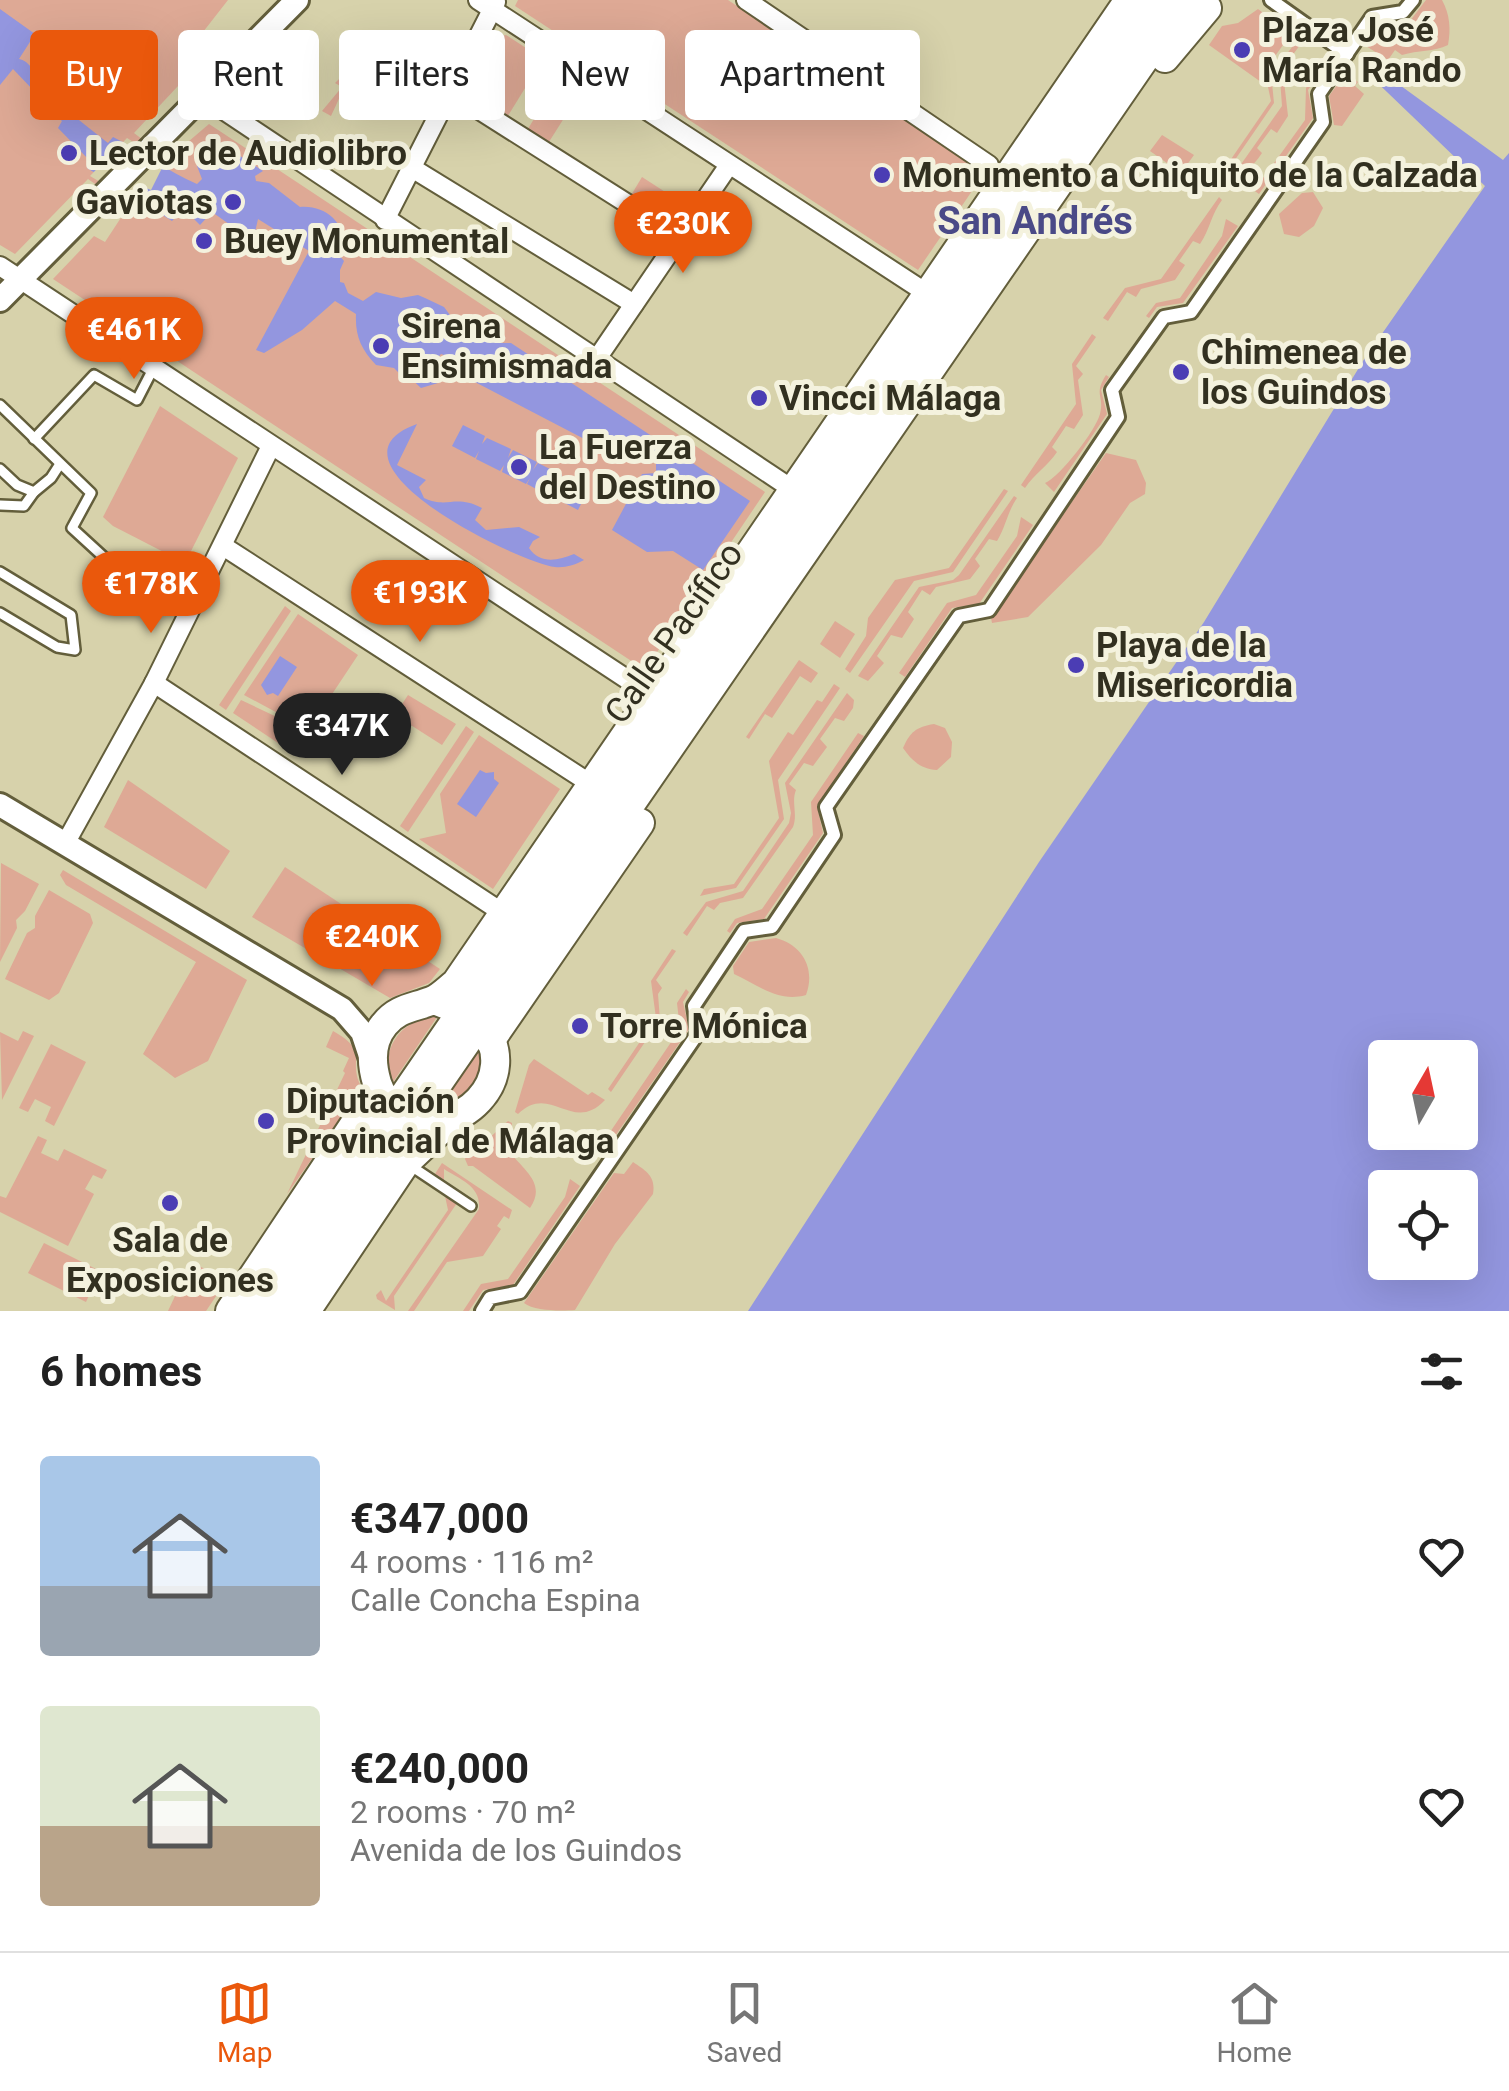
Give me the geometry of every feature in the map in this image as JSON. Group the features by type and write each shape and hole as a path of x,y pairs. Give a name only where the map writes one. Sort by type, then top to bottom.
{"main road":[{"path":"267,30 297,0"},
{"name":"Calle Pacífico","path":"466,1019 456,983 1130,0"},
{"name":"Calle Pacífico","path":"230,1311 389,1095 466,1019 1190,2"},
{"path":"0,300 178,120"},
{"path":"0,804 342,1009 376,1017 405,1007 466,1019 493,1073 486,1093 406,1162 306,1311"},
{"path":"389,1095 374,1043 384,1024 405,1007"},
{"path":"342,1009 362,1032 389,1095 436,1122 452,1119"},
{"name":"Calle Pacífico","path":"256,1311 389,1095"},
{"name":"Calle Pacífico","path":"281,1311 389,1095"}],"street":[{"path":"746,0 990,164"},
{"path":"1271,0 1347,54"},
{"path":"482,1311 490,1298 520,1292 608,1166 698,1033 694,1006 744,931 772,927 834,835 826,807 959,616 989,610 1118,417 1112,390 1164,317 1191,312 1323,122 1319,94 1372,18 1403,12 1413,0"},
{"path":"478,30 490,3 928,294"},
{"path":"238,120 792,489"},
{"path":"385,220 437,120"},
{"path":"495,120 680,237"},
{"path":"596,360 729,165"},
{"path":"412,168 634,304"},
{"path":"0,266 651,695"},
{"path":"65,844 154,683 272,446"},
{"path":"224,546 591,784"},
{"path":"154,683 503,914"}],"lane":[{"path":"34,439 94,375 138,400 154,367"},
{"path":"0,405 91,493 72,528 108,561"},
{"path":"0,504 24,506 60,464"},
{"path":"0,468 17,485 34,492"},
{"path":"0,572 71,615 75,650 57,647 0,613"},
{"path":"406,1162 472,1206"}],"shaded area":[{"path":"0,0 228,0 205,30 178,30 178,86 158,107 158,30 30,30 30,120 146,120 134,133 168,159 209,124 765,492 645,670 53,279 94,236 105,242 128,207 88,179 15,254 0,245"},
{"path":"518,0 728,0 773,30 685,30 685,117 665,104 665,30 552,30 515,6"},
{"path":"1426,0 1442,0 1449,22 1448,45 1402,55 1395,50 1388,60 1366,46 1381,25 1410,21"},
{"name":"Plaza José María Rando","path":"1258,9 1291,34 1270,63 1274,103 1219,183 1216,181 1271,101 1268,87 1209,45 1222,26 1238,23"},
{"path":"505,35 525,47 525,88 506,119 505,118"},
{"path":"1299,38 1303,41 1283,68 1289,74 1284,81 1288,116 1277,133 1271,129 1257,148 1262,153 1258,159 1229,189 1225,187 1282,106 1279,64"},
{"path":"1327,59 1308,90 1313,118 1259,194 1250,185 1264,177 1305,120 1306,88"},
{"path":"1346,73 1358,82 1355,86 1364,94 1342,126 1334,125 1329,96"},
{"path":"339,91 331,116 322,111"},
{"path":"533,120 563,120 547,145 526,132"},
{"path":"689,120 907,120 985,172 918,270"},
{"path":"1162,135 1194,155 1181,173 1150,151"},
{"path":"642,177 673,197 662,217 630,197"},
{"path":"1313,192 1323,208 1314,226 1299,237 1284,234 1279,214 1302,193"},
{"path":"1219,197 1222,200 1200,244 1193,241 1179,261 1185,265 1175,280 1141,289 1136,297 1127,292 1108,321 1103,318 1125,288 1161,279"},
{"path":"1226,219 1238,226 1183,303 1157,307 1149,318 1146,316 1156,303 1180,298 1222,236"},
{"path":"1092,334 1096,337 1076,366 1083,374 1078,380 1083,415 1074,429 1066,426 1052,447 1057,452 1025,488 1021,485 1076,404 1072,364"},
{"path":"1106,375 1109,377 1101,390 1107,414 1054,492 1045,483 1068,463 1092,431 1100,414 1100,387"},
{"path":"160,406 238,458 185,563 103,517"},
{"path":"1106,453 1136,460 1146,483 1145,494 1130,503 1101,545 1028,617 992,623 991,618"},
{"path":"1004,489 1008,491 953,572 914,581 850,673 845,669 866,636 868,618 895,580 949,568"},
{"path":"1014,496 1017,498 997,541 989,539 975,559 980,566 970,579 936,587 930,595 922,590 908,612 914,619 902,638 891,635 877,656 884,663 868,681 858,676 919,587 953,580 959,575"},
{"path":"1021,517 1033,525 979,604 952,608 905,677 899,673 947,603 976,595 1017,536"},
{"path":"285,606 291,611 226,710 219,705"},
{"path":"298,614 358,655 293,753 233,713 241,700 279,718 281,732 294,730 292,716 285,717 244,695"},
{"path":"835,621 855,634 840,658 820,644"},
{"path":"799,660 818,673 811,683 800,676 772,718 765,714 749,739 746,737"},
{"path":"834,684 840,688 778,780 784,819 736,888 700,896 704,889 734,884 779,818 769,761 788,732 793,735 817,700 822,702"},
{"path":"847,693 854,700 853,708 844,721 835,718 820,739 827,747 813,766 804,763 789,784 796,790 793,827 743,898 720,903 714,910 707,906 687,936 683,933 706,902 743,891 789,823 785,783"},
{"path":"408,695 456,724 442,745 395,715"},
{"path":"934,724 945,728 952,742 951,757 937,770 917,764 903,748 914,731"},
{"path":"466,726 474,732 408,832 400,826"},
{"path":"858,733 864,736 817,806 823,833 764,919 737,923 730,933 727,931 735,919 762,909 813,835 811,802"},
{"path":"479,735 560,789 493,889 419,839 446,833 440,794"},
{"path":"128,780 230,851 206,889 104,827"},
{"path":"1,863 39,884 16,920 17,928 0,962"},
{"path":"285,867 440,969 429,983 390,998 252,917"},
{"path":"63,870 247,980 208,1061 175,1078 143,1054 196,962 66,885 60,875"},
{"path":"49,890 90,914 93,923 59,993 49,1000 5,979 27,933 35,928 35,916"},
{"path":"776,938 793,946 804,959 809,976 806,995 777,995 734,974 733,966 749,942"},
{"path":"672,949 676,951 656,980 662,988 658,994 660,1020 611,1092 608,1089 656,1018 651,981"},
{"path":"686,989 689,992 683,1002 689,1029 602,1155 593,1145 606,1138 680,1029 677,1003"},
{"path":"437,1017 393,1082 388,1059 395,1040 410,1024"},
{"path":"23,1031 34,1036 2,1100 0,1032 18,1041"},
{"path":"333,1031 352,1045 362,1088 287,1194 345,1073 349,1058 326,1047"},
{"path":"51,1044 86,1062 54,1126 45,1121 51,1107 35,1099 28,1112 19,1108"},
{"path":"480,1045 484,1055 474,1095 433,1112"},
{"path":"534,1059 588,1095 592,1092 605,1100 582,1112 541,1103 518,1114 515,1112"},
{"path":"508,1121 512,1123 510,1152 535,1184 535,1199 530,1208 468,1166 465,1159 469,1149 486,1141"},
{"path":"38,1136 47,1140 41,1153 58,1161 64,1149 107,1170 102,1179 93,1175 85,1189 94,1194 68,1246 0,1212 0,1196 6,1198"},
{"path":"633,1162 651,1178 653,1194 615,1244 575,1310 541,1309 524,1303 614,1173 624,1174"},
{"path":"442,1163 512,1210 509,1219 504,1216 497,1226 501,1229 483,1256 447,1262 414,1311 408,1311 479,1209 477,1195 469,1184 444,1169 444,1180 435,1174"},
{"path":"570,1179 580,1186 513,1285 483,1290 469,1311 463,1311 481,1284 508,1279 565,1197"},
{"path":"445,1196 457,1203 394,1296 395,1310 376,1295 381,1290 386,1301 448,1210"},
{"path":"44,1243 100,1271 86,1302 28,1273"},
{"path":"191,1262 227,1280 206,1311 168,1311"}],"water":[{"path":"0,9 30,30 30,42 19,59 30,66 30,87 13,69 0,85"},
{"path":"1368,62 1503,160 1509,153 1509,1311 748,1311 1039,862 1204,622 1363,361 1485,186 1363,69"},
{"path":"80,120 108,143 113,137 197,184 202,179 197,166 206,156 203,151 219,142 263,171 255,176 256,181 269,183 300,207 318,209 332,217 344,239 345,248 340,248 339,255 344,261 340,282 348,293 363,301 376,292 401,298 418,295 444,307 450,315 479,332 489,329 498,334 501,343 511,343 750,501 703,570 673,551 647,552 612,530 642,474 656,473 656,462 627,444 615,455 473,381 470,364 441,354 435,361 442,374 438,383 421,388 403,371 376,365 360,342 356,314 335,301 302,330 264,353 256,350 309,251 258,219 253,241 212,212 200,225 188,204 172,221 87,168 92,163 58,128 62,121"},
{"path":"417,424 397,465 426,480 419,487 424,498 465,502 482,508 475,520 486,530 519,527 540,537 529,548 544,559 574,554 584,560 559,567 534,561 502,548 432,508 404,484 389,461 391,441"},
{"path":"463,425 485,436 482,444 487,438 511,449 508,458 513,450 537,462 533,470 538,463 562,475 559,484 564,476 589,488 578,510 553,497 556,490 551,497 527,484 530,478 526,484 502,472 504,465 500,471 476,459 479,451 475,458 452,446"},
{"path":"280,656 297,667 278,696 267,695 261,685"},
{"path":"480,770 494,772 499,783 476,817 457,804"}],"pier":[{"path":"127,138 165,162 151,190 141,186 135,195 162,214 159,217 90,176"}],"place":[{"name":"Plaza José María Rando","path":"1242,50"},
{"name":"Lector de Audiolibro","path":"69,153"},
{"name":"Monumento a Chiquito de la Calzada","path":"882,175"},
{"name":"Gaviotas","path":"233,202"},
{"name":"Buey Monumental","path":"204,241"},
{"name":"Sirena Ensimismada","path":"381,346"},
{"name":"Chimenea de los Guindos","path":"1181,372"},
{"name":"Vincci Málaga","path":"759,398"},
{"name":"La Fuerza del Destino","path":"519,467"},
{"name":"Playa de la Misericordia","path":"1076,665"},
{"name":"Torre Mónica","path":"580,1026"},
{"name":"Diputación Provincial de Málaga","path":"266,1121"},
{"name":"Sala de Exposiciones","path":"170,1203"}],"district":[{"name":"San Andrés","path":"1035,221"}]}
